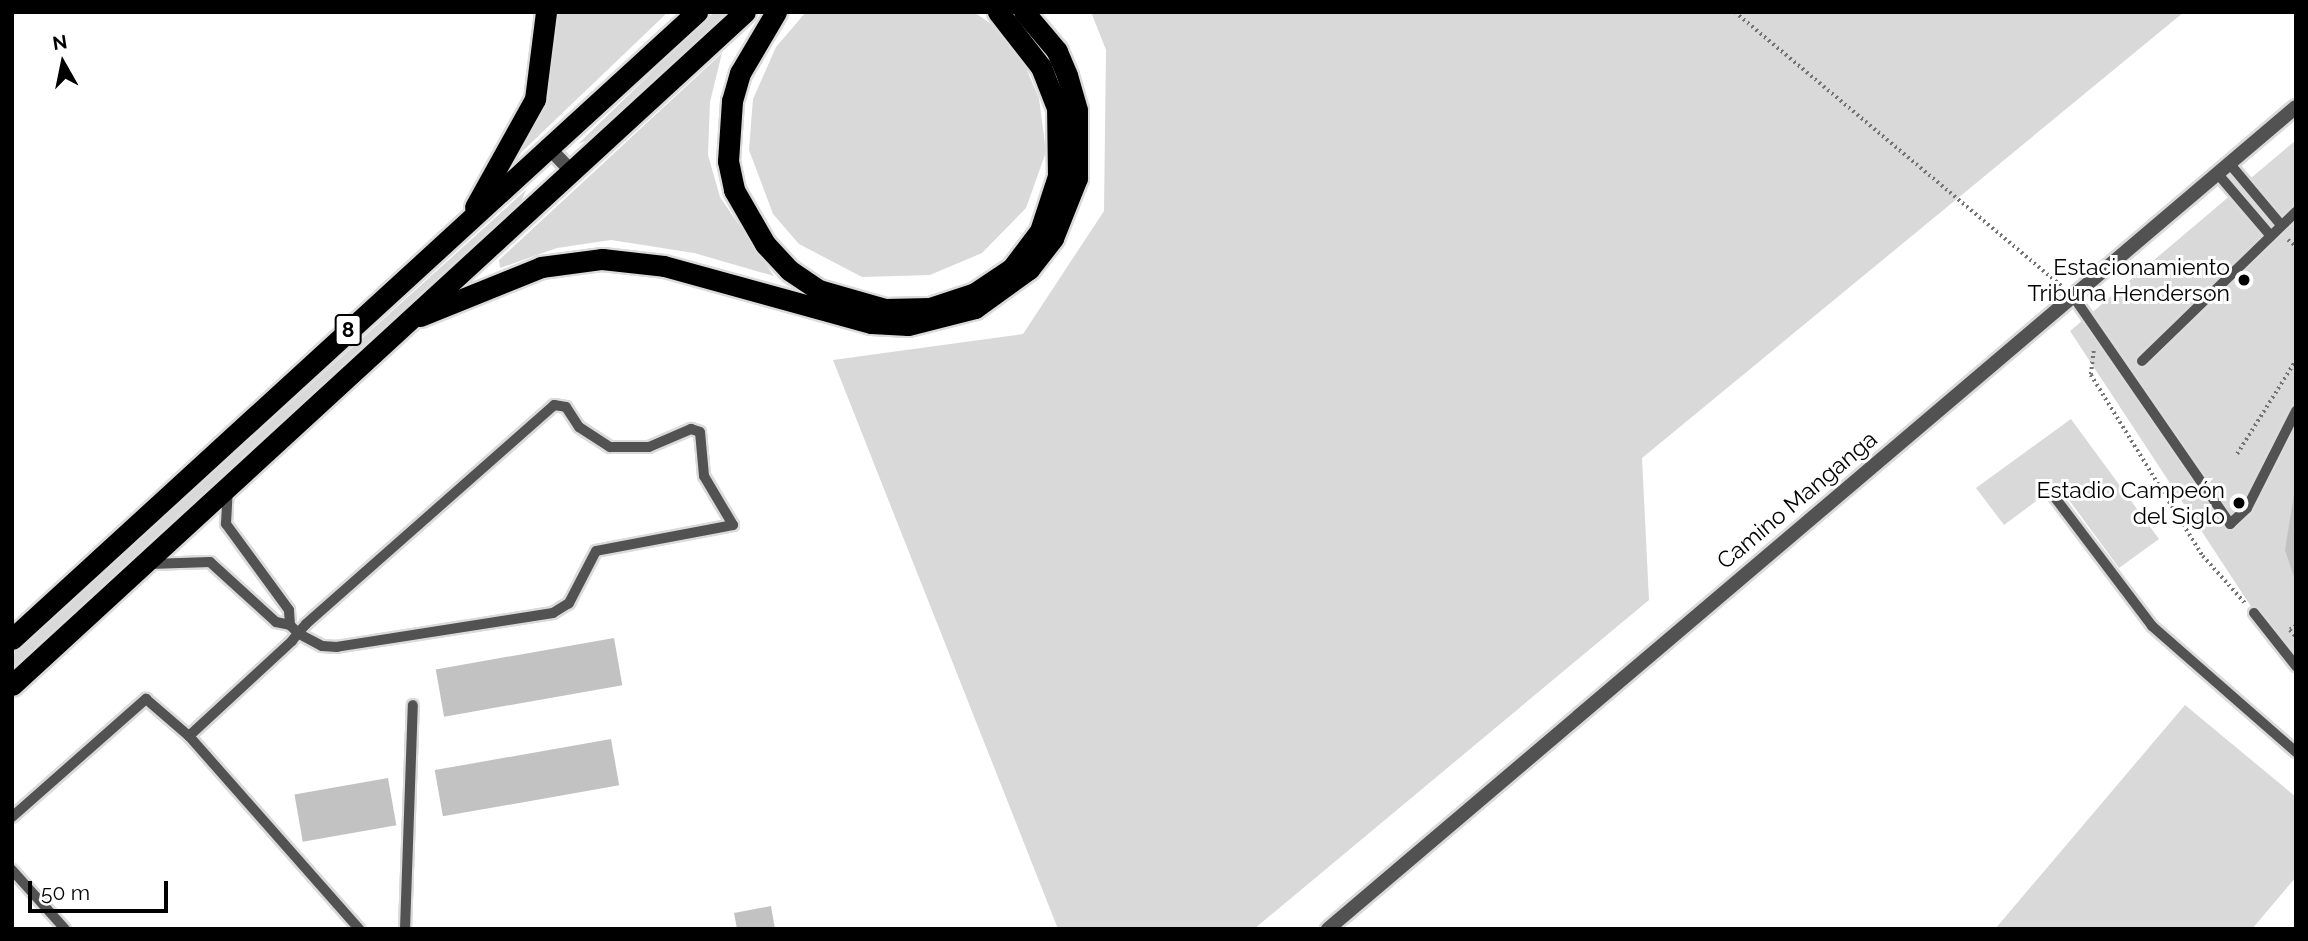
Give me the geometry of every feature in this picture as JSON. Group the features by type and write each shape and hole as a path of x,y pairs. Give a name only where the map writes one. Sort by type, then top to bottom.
{"highway":[{"path":"468,219 535,99 546,12"},
{"name":"8","path":"12,639 696,12"},
{"name":"8","path":"12,685 745,12"},
{"path":"776,12 740,73 732,101 728,161 734,190 765,244 789,270 818,290 884,309 930,308 975,293 1012,268 1041,231 1058,176 1060,143 1041,67 1027,26"},
{"path":"405,322 541,267 601,259 664,266 871,323 908,325 975,308 1029,269 1053,238 1077,178 1077,110 1057,51 1027,26 998,12"}],"street":[{"name":"Camino Manganga","path":"1328,929 2296,107"},
{"path":"549,148 572,172"}],"lane":[{"path":"2223,168 2281,225"},
{"path":"2223,168 2270,235"},
{"path":"2142,360 2296,212"},
{"path":"2073,296 2230,524 2247,508 2296,411"},
{"path":"142,565 180,558 210,562 276,622 294,629 337,647 553,613 569,603 596,551 733,525 731,513 705,476 699,432 691,429 649,447 610,447 579,428 566,407 554,405 294,629 190,736"},
{"path":"229,487 226,524 289,610 294,629"},
{"path":"2050,491 2152,626 2296,752"},
{"path":"2254,613 2296,666"},
{"path":"12,817 146,699 190,736 359,929"},
{"path":"405,929 413,705"},
{"path":"12,870 65,929"}],"path":[{"path":"1735,12 2073,296"},
{"path":"2096,329 2091,374 2203,556 2254,613"},
{"path":"2237,454 2295,362"},
{"path":"2296,626 2290,630 2296,637"}],"shaded area":[{"path":"553,12 668,12 509,164 540,106"},
{"path":"714,12 732,12 594,138 578,144"},
{"path":"806,12 974,12 1014,40 1039,98 1046,152 1026,208 982,253 930,275 862,277 799,244 773,214 749,150 753,99 776,47"},
{"path":"1091,12 2184,12 1642,458 1649,600 1254,929 1058,929 833,360 1023,334 1104,211 1106,50"},
{"path":"722,53 710,102 708,155 720,197 774,276 694,253 611,240 557,248 500,268 499,260"},
{"name":"Estadio Campeón del Siglo","path":"2296,140 2296,675 2070,331"},
{"path":"526,190 520,204 12,669 12,655"},
{"path":"2071,419 2159,539 2119,568 2058,485 2004,525 1976,488"},
{"path":"2185,705 2296,797 2296,877 2252,929 1995,929"}],"building":[{"path":"2296,482 2296,580 2295,580 2285,550"},
{"path":"614,638 622,685 444,717 436,669"},
{"path":"611,739 619,785 443,816 435,770"},
{"path":"388,778 396,825 303,842 294,794"},
{"path":"771,906 775,929 737,929 734,913"}],"place":[{"name":"Estacionamiento Tribuna Henderson","path":"2244,280"},
{"name":"Estadio Campeón del Siglo","path":"2239,503"}]}
